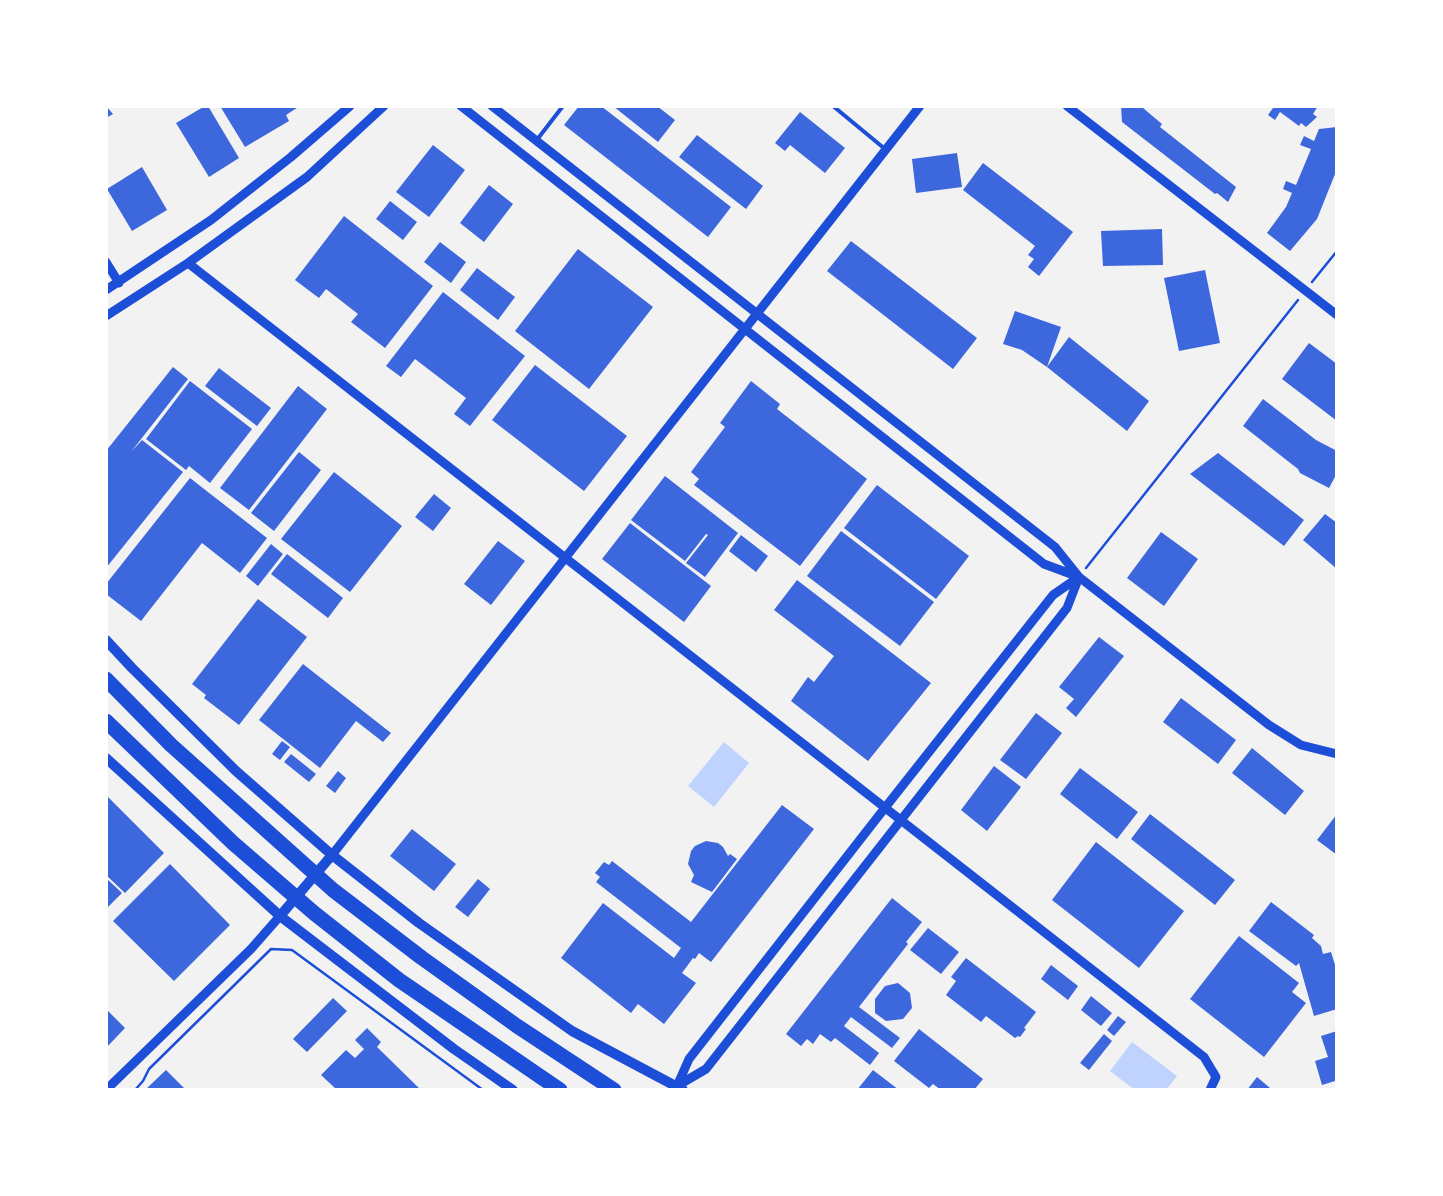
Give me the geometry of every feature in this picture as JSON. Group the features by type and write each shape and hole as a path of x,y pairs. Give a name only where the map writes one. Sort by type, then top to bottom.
{"highway":[{"path":"106,679 171,745 333,890 422,958 517,1026 614,1090"},
{"path":"106,722 233,842 314,913 400,980 560,1090"}],"main road":[{"path":"106,640 236,770 332,854 419,923 572,1031 680,1088"},
{"path":"106,758 280,916 454,1049 513,1090"},
{"path":"280,916 332,854"}],"street":[{"path":"106,290 176,245 292,157 350,106"},
{"path":"106,316 188,263 307,177 384,106"},
{"path":"461,106 1044,564 1079,577"},
{"path":"492,106 1056,547 1079,577 1269,725 1301,745 1337,754"},
{"path":"332,854 746,330 920,106"},
{"path":"1067,106 1337,315"},
{"path":"106,262 119,283"},
{"path":"188,263 1204,1057 1216,1077 1210,1090"},
{"path":"680,1088 689,1059 884,808 1053,595 1079,577"},
{"path":"680,1088 706,1069 1067,608 1079,577"},
{"path":"106,1090 251,949 280,916"}],"lane":[{"path":"536,141 563,106"},
{"path":"833,106 886,149"}],"path":[{"path":"1079,577 1337,251"},
{"path":"135,1090 143,1081 149,1069 270,949 292,950 484,1090"}],"water":[{"path":"724,742 749,763 714,807 688,786"},
{"path":"1132,1042 1177,1076 1166,1090 1135,1090 1110,1071"}],"building":[{"path":"106,106 113,114 106,118"},
{"path":"208,106 239,158 209,177 176,123"},
{"path":"220,106 300,106 286,115 289,121 245,147"},
{"path":"579,106 601,106 731,207 708,237 564,125"},
{"path":"613,106 657,106 675,120 658,142"},
{"path":"1121,106 1143,108 1162,124 1160,127 1236,187 1228,202 1122,122"},
{"path":"1271,106 1318,106 1313,114 1317,117 1306,127 1301,123 1299,126 1280,112 1275,120 1268,115 1273,108"},
{"path":"800,112 845,148 825,173 790,145 785,151 775,143"},
{"path":"1337,127 1337,169 1317,219 1290,251 1267,233 1286,207 1292,193 1283,189 1286,181 1296,185 1311,149 1300,145 1304,136 1314,141 1319,129"},
{"path":"697,135 763,186 746,209 679,157"},
{"path":"433,145 465,170 429,217 396,192"},
{"path":"957,153 962,187 916,193 912,159"},
{"path":"983,163 1073,232 1039,276 1028,267 1034,259 1028,255 1035,246 963,190"},
{"path":"142,167 167,210 132,231 107,189"},
{"path":"489,185 513,204 484,242 460,223"},
{"path":"390,201 417,222 403,240 376,219"},
{"path":"344,216 433,286 385,348 351,322 358,314 326,289 319,298 295,280"},
{"path":"1162,229 1163,265 1103,266 1101,231"},
{"path":"851,241 977,338 953,369 827,271"},
{"path":"440,242 466,262 451,283 424,262"},
{"path":"578,249 653,307 589,389 515,331"},
{"path":"477,268 515,297 498,320 460,290"},
{"path":"1205,270 1220,343 1179,351 1164,278"},
{"path":"443,292 525,356 470,426 454,414 466,398 415,359 401,377 386,366"},
{"path":"1015,311 1061,327 1047,367 1022,350 1003,344"},
{"path":"1069,337 1149,401 1127,431 1047,367"},
{"path":"1309,343 1337,364 1337,421 1282,379"},
{"path":"535,365 627,436 584,491 492,420"},
{"path":"173,367 188,379 131,452 142,440 183,472 106,568 106,451"},
{"path":"219,368 271,408 257,426 205,386"},
{"path":"190,381 252,429 210,483 189,466 186,470 146,439"},
{"path":"751,381 780,404 777,409 867,479 800,566 694,485 699,479 691,472 725,427 720,423"},
{"path":"298,386 327,409 249,510 220,488"},
{"path":"1263,399 1316,440 1337,451 1337,473 1329,488 1300,473 1298,469 1243,426"},
{"path":"299,452 321,470 274,531 251,513"},
{"path":"1218,453 1304,520 1284,546 1190,474"},
{"path":"334,472 402,526 350,592 281,539"},
{"path":"665,476 738,533 705,577 686,563 708,535 706,534 685,561 631,520"},
{"path":"190,478 267,538 240,573 202,543 141,621 106,594 106,584"},
{"path":"877,485 969,556 936,599 844,528"},
{"path":"434,494 451,508 433,531 415,517"},
{"path":"1325,514 1337,523 1337,569 1303,540"},
{"path":"630,523 711,586 684,622 602,559"},
{"path":"841,531 934,602 900,646 807,576"},
{"path":"1161,532 1198,559 1164,606 1127,578"},
{"path":"741,535 768,556 756,572 729,551"},
{"path":"498,541 525,561 491,605 464,584"},
{"path":"271,544 283,554 258,586 246,576"},
{"path":"287,554 343,598 328,618 271,574"},
{"path":"797,580 931,683 868,761 791,701 808,677 814,682 834,656 774,610"},
{"path":"258,599 307,637 239,725 204,698 206,695 192,684"},
{"path":"1099,637 1124,656 1076,717 1066,708 1074,699 1059,687"},
{"path":"303,664 391,733 383,742 356,721 320,768 259,720"},
{"path":"1181,698 1236,740 1218,764 1163,722"},
{"path":"1036,713 1062,733 1026,779 1000,760"},
{"path":"282,741 290,747 280,760 272,754"},
{"path":"1252,748 1304,791 1285,815 1232,773"},
{"path":"291,754 316,774 309,782 284,762"},
{"path":"994,766 1021,787 987,831 961,810"},
{"path":"1080,768 1138,812 1117,839 1060,794"},
{"path":"338,771 346,778 335,793 326,786"},
{"path":"106,795 164,853 125,893 106,875"},
{"path":"782,805 814,829 711,962 699,953 695,959 693,958 682,973 696,983 664,1024 638,1004 631,1013 561,958 603,903 674,958 681,948 596,882 600,877 595,873 604,862 609,865 612,861 691,922"},
{"path":"1150,814 1235,880 1215,905 1131,839"},
{"path":"1337,814 1337,855 1317,840"},
{"path":"412,829 456,864 434,891 390,856"},
{"path":"706,841 718,843 723,847 728,856 730,854 737,859 712,892 691,882 694,875 688,864 691,851 695,846"},
{"path":"1096,842 1184,911 1139,968 1052,900"},
{"path":"170,864 230,925 174,981 113,921"},
{"path":"106,878 122,893 106,909"},
{"path":"478,879 490,889 468,917 455,907"},
{"path":"892,898 922,922 906,942 908,944 859,1007 900,1038 892,1048 851,1017 844,1026 879,1053 870,1065 835,1038 831,1042 820,1034 813,1044 807,1039 801,1046 786,1034"},
{"path":"1271,902 1314,935 1312,938 1321,946 1323,954 1331,952 1337,971 1337,1009 1314,1016 1299,963 1296,966 1249,931"},
{"path":"928,928 959,952 941,974 910,950"},
{"path":"1239,936 1299,983 1292,992 1306,1003 1264,1057 1190,999"},
{"path":"966,958 1036,1012 1020,1037 1015,1038 986,1016 981,1022 946,995 956,981 951,977"},
{"path":"1051,965 1078,986 1068,1000 1041,979"},
{"path":"898,983 910,993 912,1008 903,1019 886,1021 875,1013 875,999 885,986"},
{"path":"1091,996 1112,1013 1101,1026 1081,1010"},
{"path":"333,998 347,1011 307,1052 293,1039"},
{"path":"106,1009 125,1028 106,1048"},
{"path":"1118,1016 1126,1022 1114,1036 1107,1030"},
{"path":"367,1028 381,1042 377,1047 421,1090 337,1090 321,1075 346,1050 355,1058 364,1049 355,1040"},
{"path":"919,1029 983,1079 974,1090 941,1090 933,1084 929,1088 894,1061"},
{"path":"1337,1031 1337,1086 1335,1081 1322,1085 1315,1061 1328,1057 1321,1036"},
{"path":"1104,1034 1112,1041 1089,1070 1080,1063"},
{"path":"166,1070 186,1090 145,1090"},
{"path":"873,1070 899,1090 857,1090"},
{"path":"1257,1077 1270,1088 1269,1090 1247,1090"}]}
